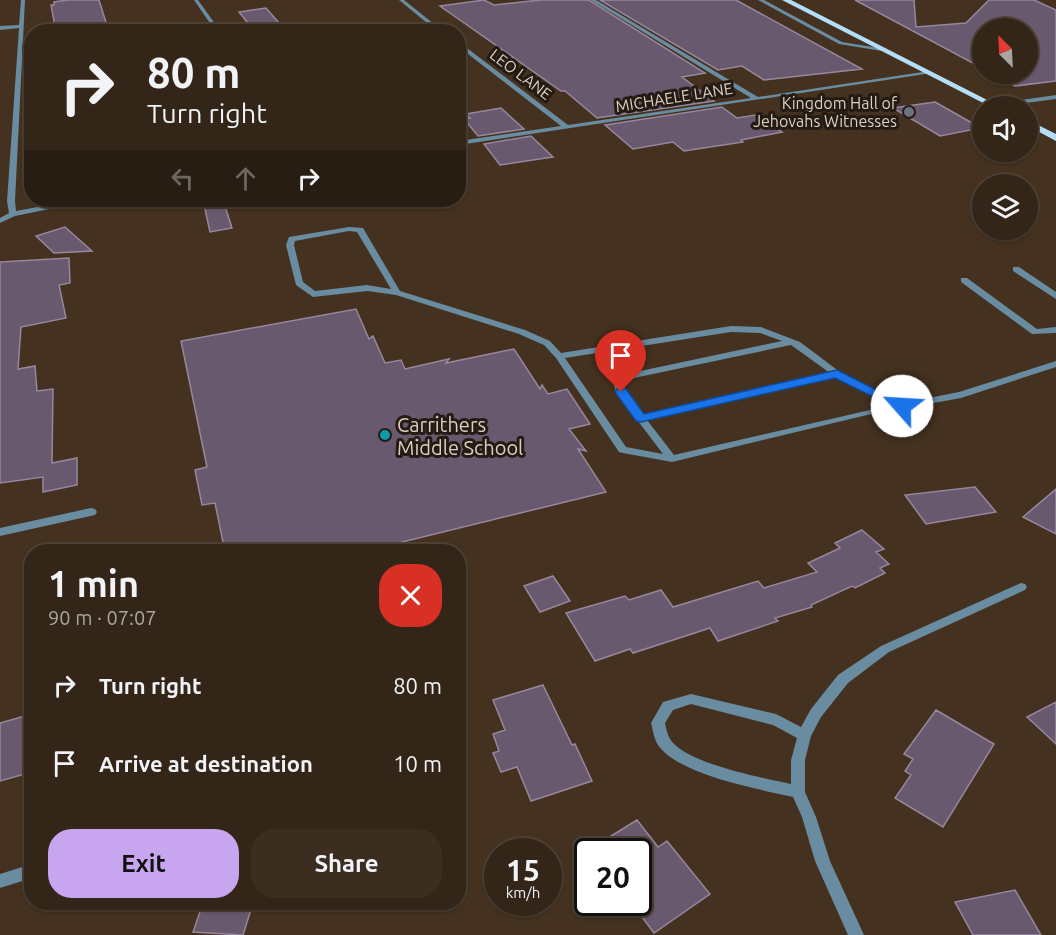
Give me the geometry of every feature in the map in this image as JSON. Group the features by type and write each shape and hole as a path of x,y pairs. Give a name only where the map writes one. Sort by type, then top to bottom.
{"main road":[{"path":"786,0 974,96"},
{"path":"1038,128 1056,138"}],"street":[{"path":"13,214 10,201 23,0"},
{"path":"196,0 213,24"},
{"path":"400,0 432,24"},
{"path":"593,0 756,98"},
{"path":"760,0 841,43 882,49"},
{"path":"0,28 22,26"},
{"name":"LEO LANE","path":"466,49 567,127"},
{"name":"MICHAELE LANE","path":"466,142 929,73"},
{"path":"1038,100 1056,97"},
{"path":"0,221 13,214 48,207"},
{"path":"397,293 360,230 349,229 292,239 290,245 299,284 312,294 368,288 397,293 522,332 547,343 559,356 623,450 672,459 902,406 961,395 1045,365 1056,364"},
{"path":"1016,269 1056,296"},
{"path":"964,280 1035,332 1056,330"},
{"path":"559,356 730,329 761,330 791,342 837,374 902,406"},
{"path":"672,459 621,392 618,382 626,377 791,342"},
{"path":"641,418 837,374"},
{"path":"0,532 91,512"},
{"path":"856,935 823,861 809,817 798,792 798,760 804,735 816,713 843,679 885,649 1021,587"},
{"path":"798,792 682,759 664,742 658,723 668,706 692,699 776,720 804,735"},
{"path":"0,880 24,873"}],"building":[{"path":"99,0 106,24 55,24 51,5 54,5 54,2"},
{"path":"484,0 494,5 540,0 589,0 705,73 682,77 714,101 597,118 565,91 561,91 440,6"},
{"path":"600,0 736,0 862,69 764,80 742,66 718,70"},
{"path":"855,0 914,0 916,27 966,23 989,0 1034,0 1056,10 1056,81 1038,83 1038,18 972,18 972,63"},
{"path":"266,8 280,24 249,24 239,12"},
{"path":"935,102 972,123 972,130 940,136 893,108"},
{"path":"722,107 737,118 756,115 782,132 741,140 743,142 684,151 673,142 633,149 605,125"},
{"path":"501,108 524,129 478,136 466,121 466,119 470,118 466,114"},
{"path":"531,136 553,157 500,165 484,144"},
{"path":"205,207 225,207 232,228 210,232"},
{"path":"65,227 92,251 54,253 36,236"},
{"path":"69,258 70,283 59,285 66,318 21,327 18,369 35,366 37,391 53,389 52,463 77,458 77,485 43,492 43,477 0,483 0,262"},
{"name":"Carrithers Middle School","path":"356,309 369,339 373,336 385,363 401,360 405,369 449,359 446,363 514,349 540,389 542,385 548,394 567,389 590,424 569,429 586,451 578,449 606,492 394,544 223,544 215,503 202,505 195,470 207,467 181,341"},
{"path":"975,487 996,512 926,524 905,495"},
{"path":"1056,489 1056,534 1023,517"},
{"path":"862,530 884,549 876,552 889,564 880,568 885,573 855,588 852,586 811,605 812,607 775,618 778,621 718,641 710,628 633,653 630,649 595,661 566,613 625,596 629,600 661,590 673,607 758,581 764,588 817,572 808,563 840,548 835,543"},
{"path":"553,576 570,601 540,612 524,586"},
{"path":"543,685 592,781 531,801 517,767 501,772 493,753 499,751 493,734 505,730 493,700"},
{"path":"1056,702 1056,744 1027,717"},
{"path":"936,710 994,744 943,827 895,798 911,775 905,771 913,759 904,754"},
{"path":"24,716 24,774 0,781 0,723"},
{"path":"637,820 651,838 608,838"},
{"path":"652,839 658,847 667,841 710,894 654,933 641,916 652,916"},
{"path":"1015,890 1041,935 973,935 955,902"},
{"path":"201,910 251,910 243,935 193,932"}],"place":[{"name":"Kingdom Hall of Jehovahs Witnesses","path":"909,112"},
{"name":"Carrithers Middle School","path":"385,435"}],"route":[{"path":"621,392 641,418 837,374 902,406"}]}
